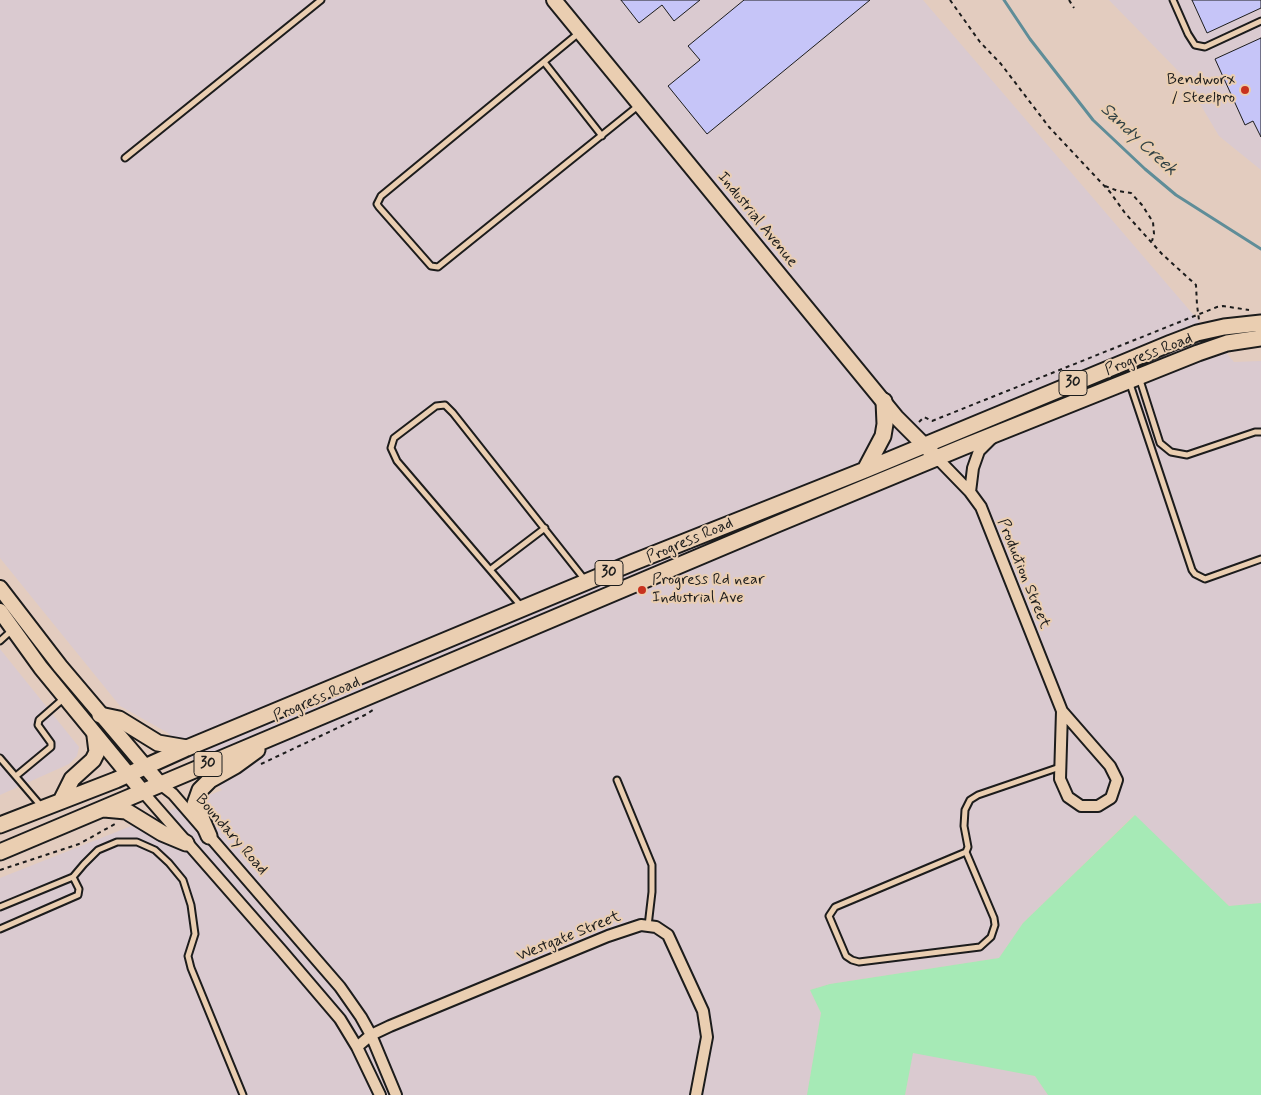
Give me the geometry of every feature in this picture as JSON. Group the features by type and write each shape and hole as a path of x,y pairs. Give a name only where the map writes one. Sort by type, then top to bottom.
{"main road":[{"name":"Progress Road","path":"0,826 127,775 187,748 587,582 1084,379 1203,332 1224,326 1261,323"},
{"name":"Progress Road","path":"0,852 777,524 1227,343 1261,338"},
{"path":"865,470 883,436 885,424 884,401"},
{"path":"100,715 119,719 158,742 187,748"},
{"path":"61,801 72,779 93,760 97,752 95,736"},
{"path":"209,836 195,804 200,790 210,780 235,766 274,737"},
{"path":"104,808 126,811 162,833 186,843"}],"street":[{"name":"Industrial Avenue","path":"554,0 884,401 938,459"},
{"path":"970,492 973,468 979,451 996,435"},
{"name":"Production Street","path":"938,459 970,492 981,507 1062,711 1110,766 1117,780 1111,798 1098,806 1080,806 1068,797 1060,779 1062,711"},
{"name":"Boundary Road","path":"0,588 100,715 160,784 173,794 340,987 357,1010 371,1035 396,1095"},
{"path":"0,612 41,668 127,775 340,1019 356,1046 380,1095"},
{"name":"Westgate Street","path":"356,1046 371,1035 390,1026 608,936 641,925 656,927 668,935 703,1011 707,1037 696,1095"}],"lane":[{"path":"125,158 321,0"},
{"path":"1173,0 1188,34 1196,45 1205,47 1261,21"},
{"path":"580,31 381,196 377,204 379,207 431,266 438,267 641,105"},
{"path":"544,62 602,136"},
{"path":"1134,379 1160,443 1171,452 1187,455 1255,432 1261,432"},
{"path":"1134,379 1192,570 1205,579 1261,559"},
{"path":"524,609 397,461 391,448 394,438 436,406 445,405 453,413 587,582"},
{"path":"491,569 545,528"},
{"path":"0,641 13,629"},
{"path":"16,776 51,747 51,743 38,725 40,720 65,698"},
{"path":"0,758 43,808"},
{"path":"966,852 835,907 829,916 846,956 859,962 980,947 993,932 994,918 966,852 968,848 964,826 965,810 970,800 978,795 1060,767"},
{"path":"617,780 652,864 652,892 648,926"},
{"path":"0,908 73,877 98,850 117,842 137,842 155,850 183,880 191,905 195,934 188,956 191,968 243,1095"},
{"path":"0,929 78,895 79,889 73,877"}],"path":[{"path":"950,0 975,35 1001,64 1049,127 1103,185 1162,254 1196,285 1198,314 1203,332"},
{"path":"1069,0 1074,8"},
{"path":"1103,185 1118,191 1131,193 1142,204 1153,222 1154,234 1152,242"},
{"path":"910,430 924,417 932,421 1198,314 1223,306 1250,310"}],"shaded area":[{"path":"0,0 923,0 1234,362 1261,361 1261,903 1229,906 1134,815 1023,923 999,958 830,984 810,990 821,1013 807,1095 0,1095 0,878 222,790 168,733 120,706 0,558"},
{"path":"1109,0 1261,0 1261,170 1219,136 1184,77"},
{"path":"0,649 79,747 77,756 69,764 0,795"},
{"path":"913,1052 1035,1076 1048,1095 905,1095"}],"green space":[{"path":"1135,815 1229,906 1261,903 1261,1095 1048,1095 1035,1076 913,1053 905,1095 807,1095 821,1013 810,990 830,984 999,958 1023,923"}],"building":[{"path":"621,0 700,0 674,21 662,5 639,23"},
{"path":"744,0 870,0 707,134 668,86 700,60 688,46"},
{"path":"1192,0 1261,0 1261,8 1207,33"},
{"name":"Bendworx / Steelpro","path":"1261,38 1261,137 1253,121 1245,125 1215,59"}],"waterway":[{"name":"Sandy Creek","path":"1004,0 1030,39 1093,120 1176,195 1261,249"}],"place":[{"name":"Bendworx / Steelpro","path":"1245,90"},
{"name":"Progress Rd near Industrial Ave","path":"642,590"}]}
